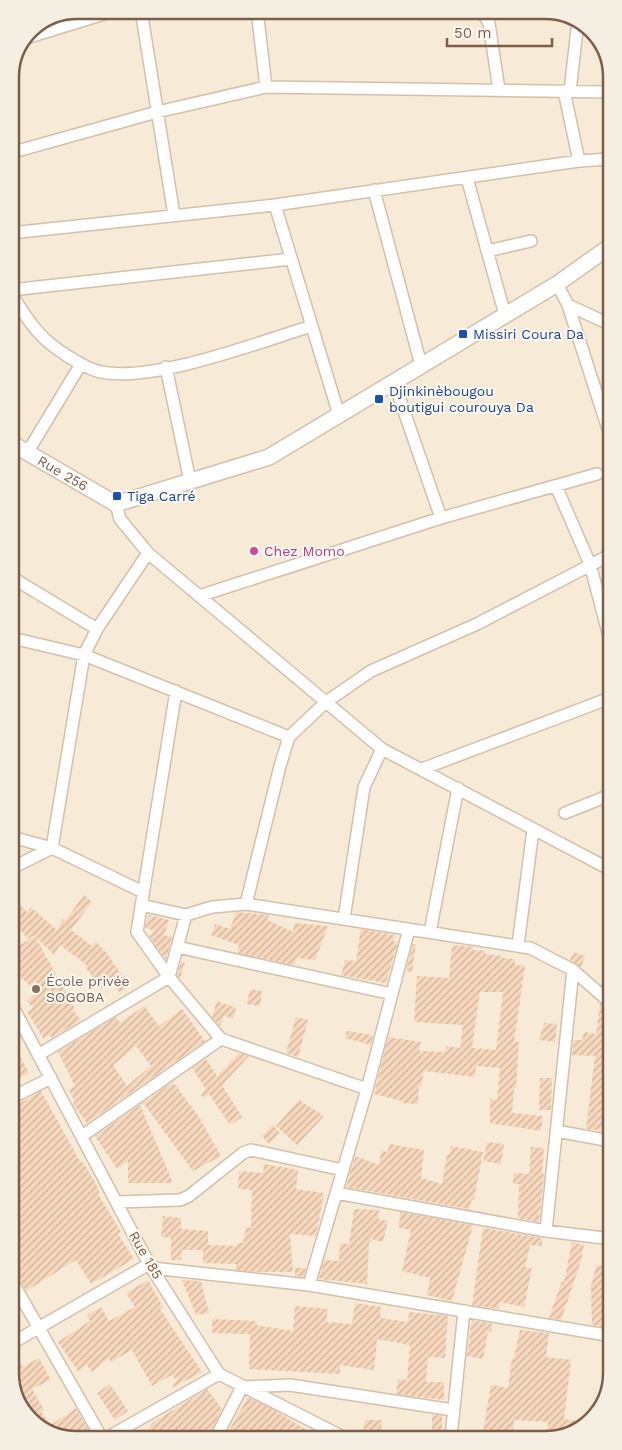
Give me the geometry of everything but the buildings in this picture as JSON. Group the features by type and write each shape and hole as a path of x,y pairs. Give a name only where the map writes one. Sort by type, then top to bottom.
{"street":[{"path":"38,34 88,19"},
{"path":"142,19 174,215"},
{"path":"258,19 266,87"},
{"path":"487,19 489,23 499,90"},
{"path":"577,29 567,91 578,160"},
{"path":"19,150 157,112 266,87 603,92"},
{"path":"19,232 275,205 578,160 603,159"},
{"path":"467,178 505,315"},
{"path":"374,190 421,366"},
{"path":"275,205 339,415"},
{"path":"487,250 531,241"},
{"path":"603,251 556,284 269,457 116,504 120,519 148,553 382,749 603,866"},
{"path":"19,289 291,259"},
{"path":"556,284 568,305 603,413"},
{"path":"19,305 40,335 81,364 100,372 134,374 189,363 312,326"},
{"path":"568,305 603,321"},
{"path":"27,453 81,364"},
{"path":"166,367 190,481"},
{"path":"394,382 440,518"},
{"name":"Rue 256","path":"19,448 116,504"},
{"path":"199,596 440,518 597,474"},
{"path":"556,486 590,564 603,613"},
{"path":"52,848 84,655 97,629 148,553"},
{"path":"246,904 280,766 289,738 326,702 371,671 477,624 603,558"},
{"path":"19,580 97,629"},
{"path":"19,640 84,655 289,738"},
{"path":"176,691 137,932 169,977 221,1039 367,1089"},
{"path":"422,769 603,701"},
{"path":"344,919 364,787 382,749"},
{"path":"430,932 458,788"},
{"path":"565,813 603,799"},
{"path":"518,946 534,830"},
{"path":"19,839 52,848 143,892"},
{"path":"19,864 52,848"},
{"path":"141,905 186,915 212,907 246,904 530,948 574,970 603,995"},
{"path":"38,1055 169,977 186,915"},
{"path":"309,1285 367,1089 409,929"},
{"path":"177,947 392,994"},
{"path":"546,1230 574,970"},
{"name":"Rue 185","path":"19,1019 151,1266 218,1374 331,1431"},
{"path":"82,1136 221,1039"},
{"path":"19,1094 51,1078"},
{"path":"556,1131 603,1140"},
{"path":"117,1202 180,1200 189,1196 243,1153 251,1150 343,1170"},
{"path":"336,1193 546,1230 603,1237"},
{"path":"19,1339 151,1266 309,1285 603,1334"},
{"path":"19,1293 98,1431"},
{"path":"451,1431 464,1311"},
{"path":"119,1431 218,1374"},
{"path":"219,1431 242,1387 290,1385 453,1410"}],"shaded area":[{"path":"549,19 567,23 580,31 591,42 600,58 603,77 603,1373 600,1392 591,1408 580,1419 564,1428 545,1431 73,1431 55,1427 42,1419 31,1408 22,1392 19,1373 19,73 23,55 36,36 55,23 66,20"}],"place":[{"name":"Missiri Coura Da","path":"463,334"},
{"name":"Djinkinèbougou boutigui courouya Da","path":"379,399"},
{"name":"Tiga Carré","path":"117,496"},
{"name":"Chez Momo","path":"254,551"},
{"name":"École privée SOGOBA","path":"36,989"}]}
